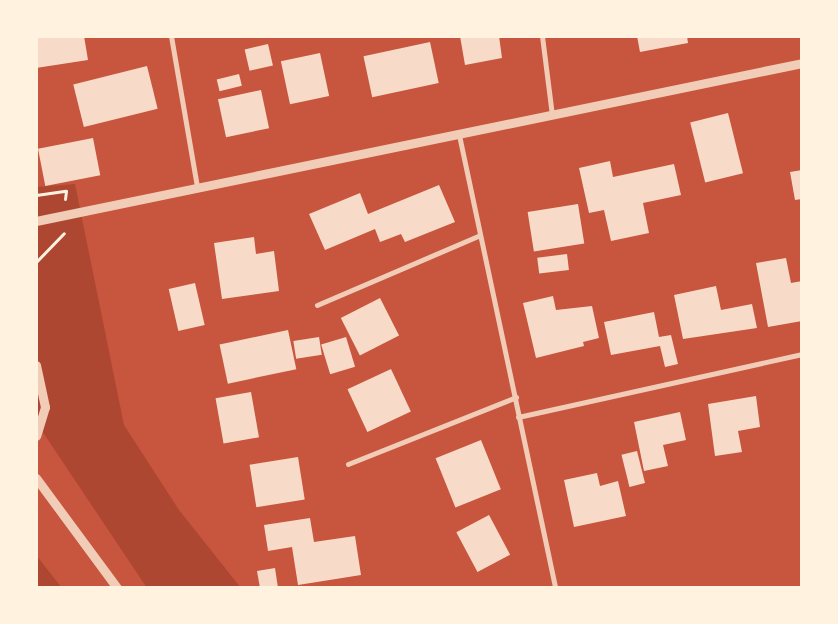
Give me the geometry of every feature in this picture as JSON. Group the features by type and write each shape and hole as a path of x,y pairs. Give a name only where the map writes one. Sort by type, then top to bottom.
{"street":[{"path":"171,36 197,187"},
{"path":"542,36 552,115"},
{"path":"36,221 802,63"},
{"path":"459,135 555,588"},
{"path":"317,304 480,235"},
{"path":"518,417 802,354"},
{"path":"36,365 46,407 36,436"},
{"path":"348,464 516,397"},
{"path":"36,478 117,588"}],"shaded area":[{"path":"75,184 124,425 179,510 241,588 147,588 36,422 36,187"},
{"path":"36,555 62,588 36,588"}],"building":[{"path":"36,36 84,36 88,60 36,68"},
{"path":"460,36 499,36 502,58 465,65"},
{"path":"637,36 687,36 688,43 640,52"},
{"path":"430,42 439,83 372,97 363,56"},
{"path":"268,44 273,65 250,71 245,49"},
{"path":"320,53 329,96 290,104 281,61"},
{"path":"147,66 158,109 84,127 73,84"},
{"path":"239,74 242,86 220,91 217,80"},
{"path":"261,90 269,128 226,137 218,99"},
{"path":"728,113 743,173 705,183 690,122"},
{"path":"93,138 100,175 45,186 38,149"},
{"path":"610,161 613,177 674,164 681,195 643,203 649,233 611,241 604,210 589,213 579,168"},
{"path":"802,170 802,199 795,200 790,172"},
{"path":"439,185 455,222 405,242 401,234 380,242 375,229 325,250 309,214 360,193 368,214"},
{"path":"578,204 584,244 534,251 528,212"},
{"path":"254,237 256,254 274,251 279,291 222,299 214,243"},
{"path":"567,254 569,270 539,274 537,258"},
{"path":"786,258 791,283 802,281 802,321 768,327 756,263"},
{"path":"195,283 205,325 178,331 169,289"},
{"path":"716,286 721,310 752,304 757,328 683,339 674,295"},
{"path":"553,296 556,310 592,306 599,338 583,342 584,346 536,358 523,303"},
{"path":"380,298 399,335 360,355 341,318"},
{"path":"654,312 659,337 671,335 678,364 665,367 660,346 611,355 604,322"},
{"path":"288,330 296,369 228,384 220,345"},
{"path":"319,337 322,355 296,359 293,341"},
{"path":"346,337 355,367 330,374 321,345"},
{"path":"391,369 411,412 367,432 347,389"},
{"path":"251,392 259,437 224,444 216,398"},
{"path":"756,396 760,427 738,431 742,452 715,456 708,404"},
{"path":"680,412 686,440 663,445 668,466 644,471 634,422"},
{"path":"481,440 501,489 455,507 436,458"},
{"path":"637,451 645,483 629,487 621,455"},
{"path":"298,457 305,499 256,507 250,465"},
{"path":"597,473 600,486 618,481 626,516 574,527 564,480"},
{"path":"489,515 510,555 477,572 456,532"},
{"path":"310,518 314,542 355,536 361,575 298,585 292,547 268,551 264,525"},
{"path":"275,568 278,588 260,588 257,571"}]}
